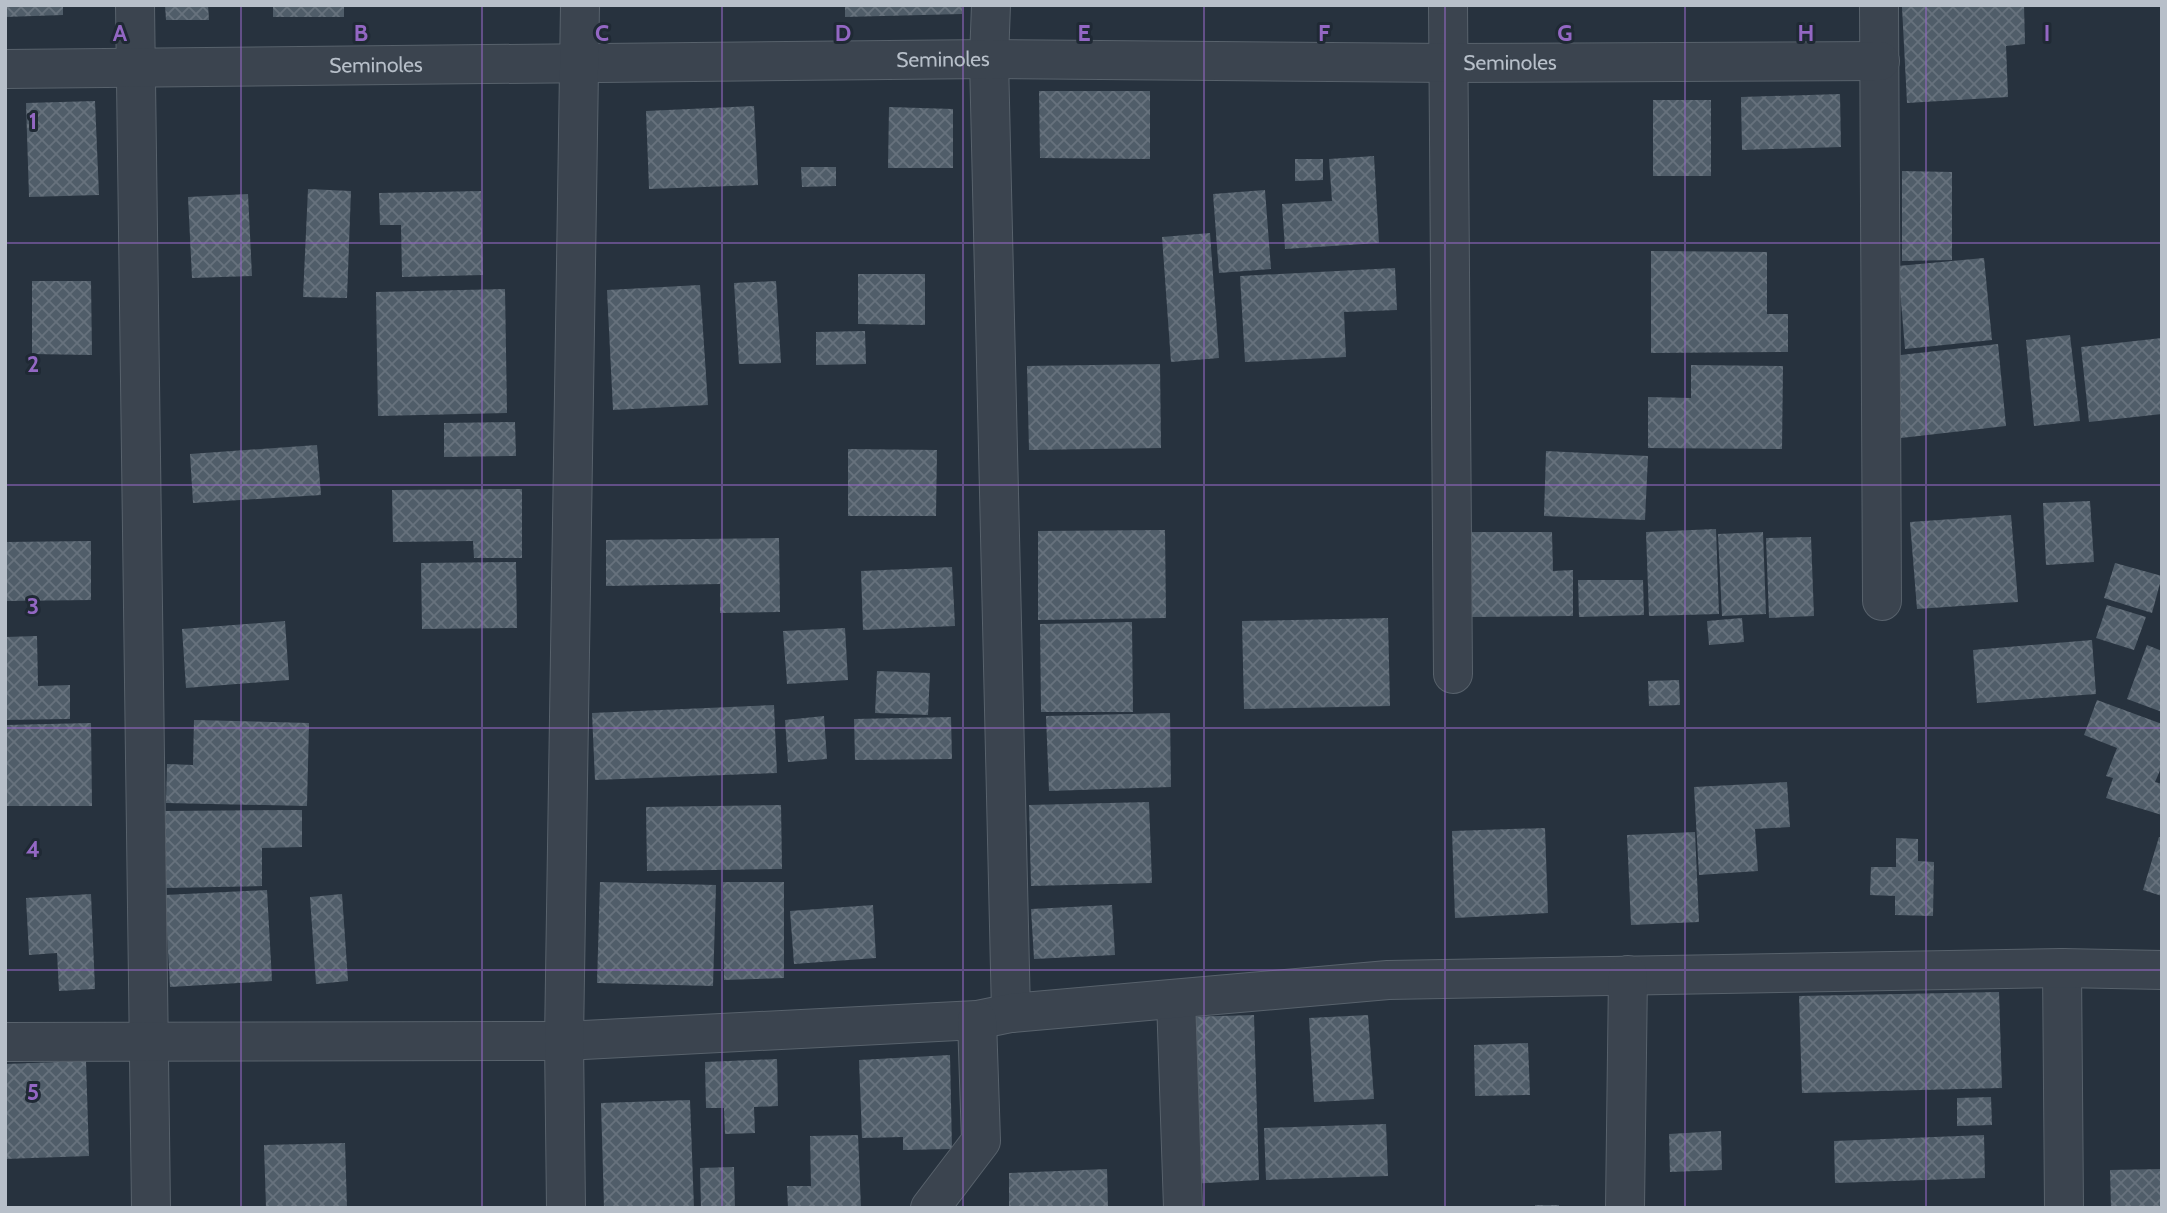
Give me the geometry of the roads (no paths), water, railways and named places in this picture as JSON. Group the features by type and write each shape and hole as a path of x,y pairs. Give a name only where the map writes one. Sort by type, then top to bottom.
{"street":[{"path":"135,5 151,1208"},
{"path":"566,1208 564,1041 580,5"},
{"path":"930,1208 981,1141 994,1016 989,59 991,5"},
{"path":"1448,5 1453,674"},
{"path":"1879,5 1882,601"},
{"name":"Seminoles","path":"5,69 989,59 1450,63 1880,61"},
{"path":"5,1042 564,1041 994,1016 1388,980 2062,968 2162,970"},
{"path":"2062,968 2064,1208"},
{"path":"1626,1208 1628,975"},
{"path":"1176,999 1183,1208"}]}
